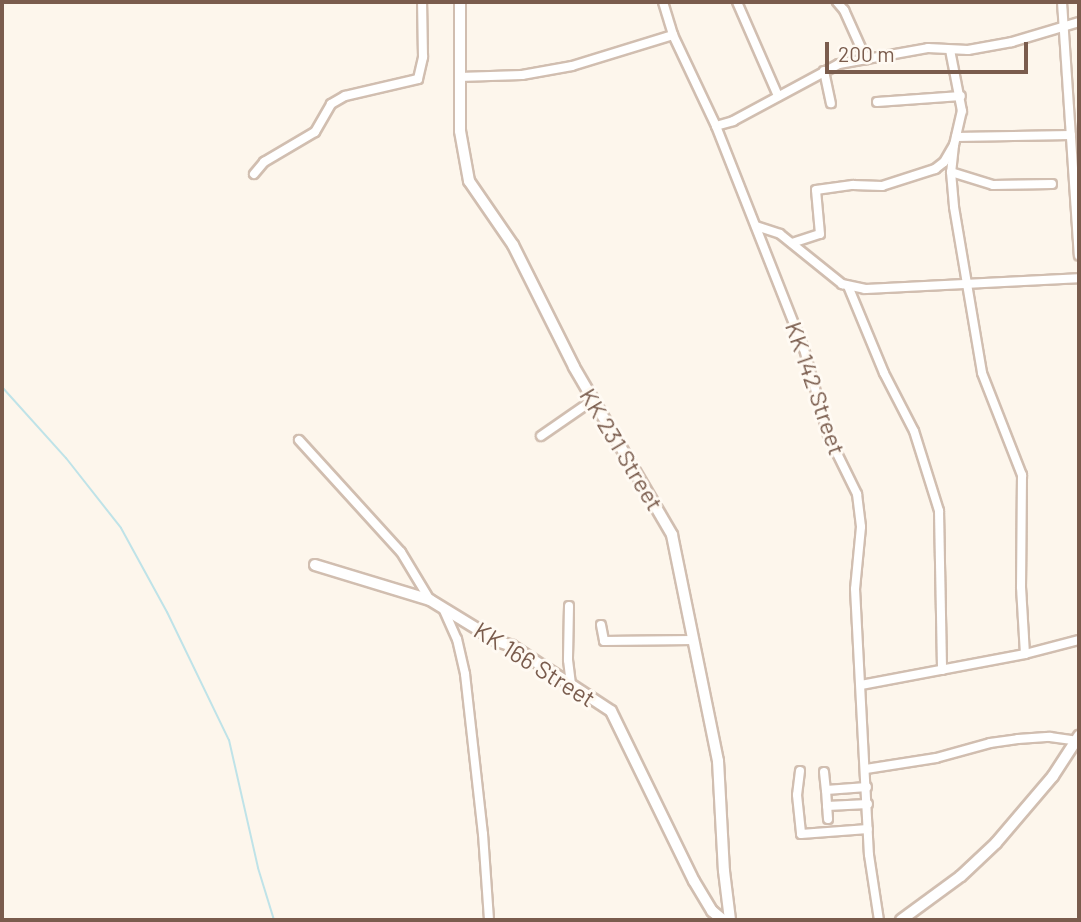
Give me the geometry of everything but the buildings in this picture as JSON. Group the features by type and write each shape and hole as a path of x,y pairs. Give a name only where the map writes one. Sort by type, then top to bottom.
{"street":[{"path":"254,174 264,162 315,132 331,104 345,96 418,79 423,57 422,2"},
{"name":"KK 231 Street","path":"460,2 460,131 469,181 513,245 593,400 672,535 718,761 724,871 730,920"},
{"name":"KK 142 Street","path":"663,2 673,35 716,126 804,349 828,435 857,494 861,527 855,589 868,829 879,920"},
{"path":"737,2 778,96"},
{"path":"837,2 844,10 866,59"},
{"path":"1062,2 1074,138 1079,254"},
{"path":"716,126 733,121 824,71 866,59 928,48 950,50 1012,42 1079,22"},
{"path":"459,77 522,75 572,66 673,35"},
{"path":"950,50 962,111 951,172 967,285 982,373 1022,475 1021,587 1025,654"},
{"path":"824,71 831,103"},
{"path":"877,102 961,96"},
{"path":"955,141 1074,138"},
{"path":"792,243 820,234 816,190 853,185 882,186 935,169 944,162 955,141"},
{"path":"951,172 993,185 1052,184"},
{"path":"756,226 780,233 848,286 884,373 914,431 939,511 942,670"},
{"path":"848,286 879,289 1079,278"},
{"path":"541,436 593,400"},
{"path":"299,440 401,552 430,600"},
{"name":"KK 166 Street","path":"315,565 430,600 498,641 512,646 611,711 694,881 712,911 723,920"},
{"path":"569,606 571,684"},
{"path":"443,608 457,639 465,674 484,834 489,920"},
{"path":"601,625 604,641 693,640"},
{"path":"861,685 1025,654 1079,640"},
{"path":"866,769 936,758 990,743 1050,737 1079,739"},
{"path":"901,920 961,876 996,843 1053,776 1079,739"},
{"path":"800,771 797,796 801,834 868,829"},
{"path":"824,772 828,819"},
{"path":"826,790 867,787"},
{"path":"827,806 868,804"}],"waterway":[{"path":"2,387 66,458 121,528 167,612 229,740 258,868 274,920"}]}
